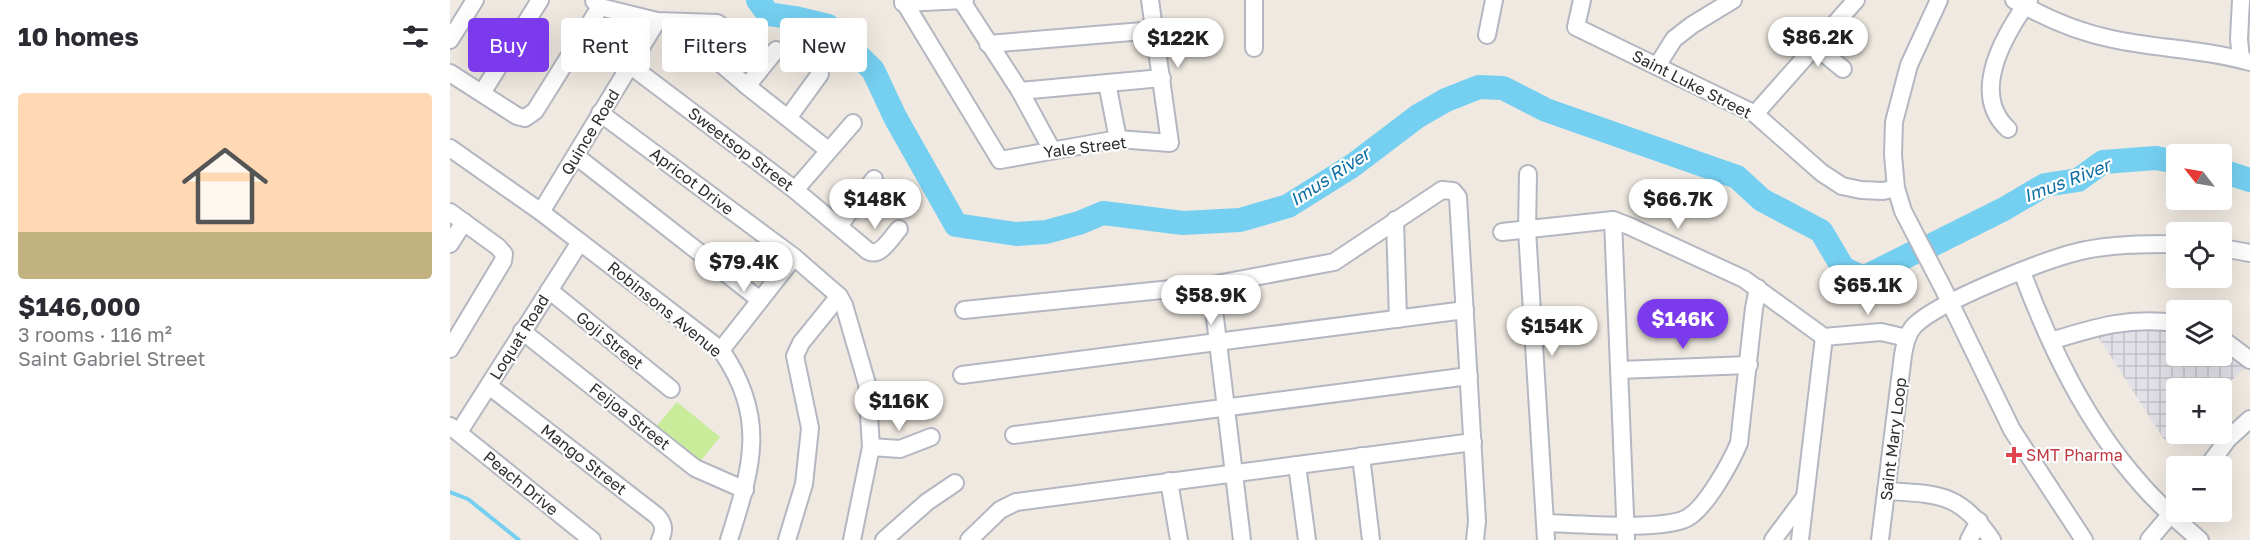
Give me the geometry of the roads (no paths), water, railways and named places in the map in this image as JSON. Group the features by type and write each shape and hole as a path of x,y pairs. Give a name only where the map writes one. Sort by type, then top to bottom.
{"street":[{"path":"450,40 475,0"},
{"path":"482,93 540,0"},
{"path":"903,2 963,0 988,44 1020,91 1052,150"},
{"path":"1020,91 1162,78 1150,0"},
{"path":"1254,0 1254,48"},
{"path":"1487,35 1494,0"},
{"name":"Saint Luke Street","path":"1582,0 1576,27 1755,114 1822,173 1842,186 1883,191 1896,188"},
{"path":"1657,66 1674,39 1733,0"},
{"path":"1755,114 1856,0"},
{"path":"1939,0 1909,65 1900,93 1894,122 1893,155 1896,188 1903,211 2012,430 2084,540"},
{"path":"2008,129 1994,113 1990,93 1996,60 2022,2 2049,20 2113,40 2246,61 2239,39 2241,0"},
{"name":"Yale Street","path":"903,2 1000,160 1119,139 1170,143 1162,78"},
{"path":"450,73 517,116 525,118 535,111 597,3 662,21"},
{"name":"Quince Road","path":"650,41 662,26"},
{"path":"988,44 1155,30"},
{"path":"1815,46 1842,69"},
{"path":"747,86 776,50"},
{"name":"Quince Road","path":"541,212 627,72"},
{"name":"Sweetsop Street","path":"639,72 795,190 872,254 878,253 899,230"},
{"path":"730,72 828,150"},
{"path":"788,118 820,74"},
{"path":"1107,83 1119,139"},
{"name":"Apricot Drive","path":"600,113 794,257 839,296 867,384 871,447 852,540"},
{"path":"795,190 853,123"},
{"name":"Robinsons Avenue","path":"450,148 541,212 721,350 740,382 750,410 753,439 745,490 729,540"},
{"path":"576,156 760,300"},
{"path":"1528,174 1527,230 1545,532 1626,532 1668,525 1689,518 1700,506 1732,462 1739,443 1758,288"},
{"path":"839,226 874,179"},
{"path":"964,310 1211,285 1334,262 1442,190 1453,191 1458,197 1477,521 1475,540"},
{"path":"450,212 498,247 504,254 503,261 450,349"},
{"path":"1395,220 1398,319"},
{"path":"1612,220 1626,532"},
{"path":"1502,232 1612,220 1744,279 1824,337 1881,332 1906,338 1913,327 1947,296 2081,251 2166,244"},
{"path":"450,244 464,222"},
{"name":"Loquat Road","path":"455,429 489,386 580,242"},
{"path":"2232,250 2250,253"},
{"path":"721,350 794,257"},
{"path":"2022,272 2050,341 2078,395 2139,483 2166,505"},
{"path":"1211,285 1242,540"},
{"name":"Goji Street","path":"549,290 671,389"},
{"path":"787,540 804,483 810,428 795,356 801,343 839,296"},
{"path":"962,375 1465,310"},
{"path":"2050,341 2107,324 2166,322"},
{"name":"Feijoa Street","path":"522,332 695,468 745,490"},
{"path":"1800,540 1824,337"},
{"name":"Saint Mary Loop","path":"1880,540 1906,338"},
{"path":"2232,346 2250,360"},
{"path":"1619,370 1749,364"},
{"path":"1014,435 1469,376"},
{"name":"Mango Street","path":"489,386 657,516 663,523 664,533 660,540"},
{"path":"2216,456 2228,440 2250,419"},
{"name":"Peach Drive","path":"455,429 592,540"},
{"path":"871,447 900,449 931,437"},
{"path":"969,540 1000,510 1016,502 1473,442"},
{"path":"1361,456 1371,540"},
{"path":"1297,465 1308,540"},
{"path":"1169,481 1179,540"},
{"path":"884,540 927,502 955,483"},
{"path":"1886,491 1931,494 1955,501 1979,520 1992,540"},
{"path":"1773,540 1806,496"},
{"path":"1969,540 1979,520"},
{"path":"2149,540 2166,521"},
{"path":"2183,522 2200,540"}],"waterway":[{"name":"Imus River","path":"758,0 768,14 828,26 873,70 895,117 956,225 1016,234 1046,232 1079,223 1103,213 1183,223 1240,220 1288,206 1352,166 1418,116 1446,100 1479,87 1503,88 1546,110 1737,177 1762,200 1821,231 1843,268 1863,278 1913,253"},
{"name":"Imus River","path":"1932,245 2004,209 2045,185 2078,180 2103,162 2156,158 2166,160"},
{"name":"Imus River","path":"2232,174 2250,180"},
{"path":"450,492 468,499 519,540"}],"place":[{"name":"SMT Pharma","path":"2014,455"}]}
